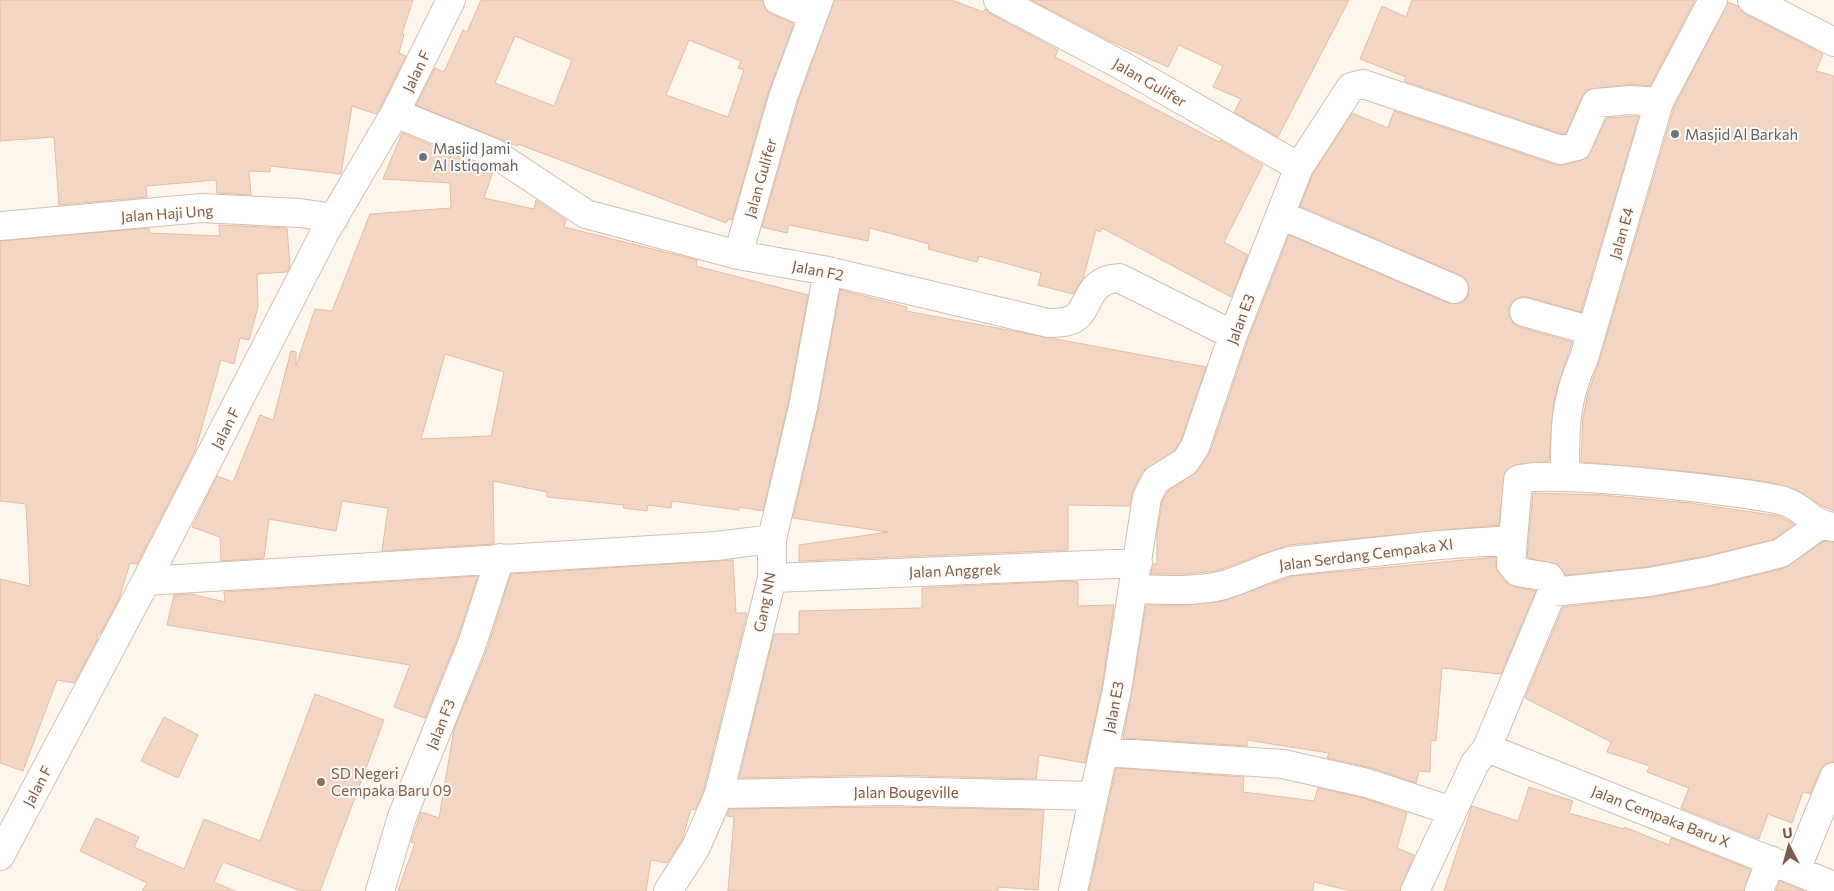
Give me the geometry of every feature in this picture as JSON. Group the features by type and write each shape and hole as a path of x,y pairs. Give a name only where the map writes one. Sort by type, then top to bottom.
{"street":[{"name":"Jalan F","path":"0,856 146,582 334,218 396,112 451,0"},
{"name":"Jalan Gulifer","path":"738,256 783,96 816,8 778,0"},
{"name":"Jalan E4","path":"1565,476 1566,413 1572,384 1584,358 1659,102 1713,0"},
{"path":"1752,0 1834,42"},
{"name":"Jalan Gulifer","path":"1012,3 1299,167"},
{"name":"Jalan E3","path":"1073,891 1104,752 1136,576 1146,497 1156,480 1184,462 1195,447 1233,335 1299,167 1351,87 1363,84 1561,150 1577,146 1596,102 1631,100 1659,102"},
{"name":"Jalan F2","path":"396,112 494,153 586,214 738,256 828,271 1048,323 1070,321 1080,314 1097,284 1107,278 1119,278 1233,335"},
{"name":"Jalan Haji Ung","path":"0,226 202,208 300,213 334,218"},
{"path":"1280,215 1454,289"},
{"name":"Gang NN","path":"668,891 696,846 719,794 772,578 772,539 803,407 828,271"},
{"path":"1524,312 1592,331"},
{"path":"1415,891 1475,763 1487,748 1552,592 1552,580 1549,577 1518,572 1511,564 1518,480 1565,476 1714,490 1784,501 1827,526 1790,548 1772,555 1708,571 1649,582 1552,592"},
{"path":"146,582 500,558 716,546 772,539"},
{"name":"Jalan Serdang Cempaka XI","path":"1136,576 1178,590 1219,586 1245,578 1268,566 1290,561 1439,545 1513,540"},
{"name":"Jalan F3","path":"380,891 402,817 472,644 500,558"},
{"name":"Jalan Anggrek","path":"772,578 1136,576"},
{"name":"Jalan Cempaka Baru X","path":"1487,748 1834,886"},
{"path":"1104,752 1283,764 1367,783 1452,811"},
{"path":"1759,891 1783,865 1834,777"},
{"name":"Jalan Bougeville","path":"719,794 889,791 1094,796"}],"building":[{"path":"0,0 413,0 402,34 404,34 399,53 406,56 381,106 376,114 352,106 341,174 270,166 270,172 249,171 251,195 217,193 216,180 146,186 147,197 59,205 54,137 0,141"},
{"path":"481,0 763,0 765,9 771,14 794,24 768,93 732,220 728,219 726,223 518,144 517,146 416,105 435,68 444,72 463,30 467,32","holes":["515,36 572,60 554,106 495,83","689,40 741,61 738,68 744,70 728,117 666,95"]},
{"path":"834,0 952,0 983,12 985,9 1058,50 1055,57 1219,142 1220,140 1263,165 1224,242 1248,255 1231,297 1102,228 1100,232 1096,230 1083,279 1073,294 1038,285 1041,273 979,256 977,262 928,249 929,244 870,228 868,241 789,225 787,233 762,227 798,102"},
{"path":"1031,0 1349,0 1278,137 1234,112 1241,99 1213,87 1223,66 1179,45 1168,67 1110,41"},
{"path":"1412,0 1695,0 1650,86 1630,84 1587,90 1566,133 1562,134 1404,81 1406,77 1360,59 1382,6 1406,17"},
{"path":"1728,2 1738,6 1745,14 1823,54 1816,71 1834,76 1834,511 1822,506 1797,490 1768,482 1694,472 1581,462 1583,418 1588,393 1599,362 1674,108"},
{"path":"1394,111 1556,165 1564,165 1587,158 1607,118 1639,116 1581,312 1528,297 1520,297 1513,301 1509,308 1509,316 1513,323 1519,327 1572,342 1554,400 1549,461 1515,465 1505,472 1499,525 1288,545 1216,571 1187,574 1151,574 1153,564 1157,564 1157,534 1162,502 1168,491 1198,471 1210,452 1248,340 1289,235 1448,303 1456,304 1464,301 1468,296 1469,287 1466,279 1460,275 1300,206 1313,174 1352,113 1388,128"},
{"path":"402,133 493,171 484,198 534,209 536,200 566,220 564,227 697,260 696,266 808,295 788,404 763,511 739,507 739,510 672,501 671,508 648,505 647,511 623,508 624,505 547,497 547,492 493,481 494,544 382,551 388,508 342,501 336,531 269,519 264,558 221,561 220,537 192,527 217,476 233,482 260,415 273,420 291,351 296,352 296,366 315,309 332,311 370,214 451,208 450,183 383,179","holes":["445,354 504,372 491,436 421,439"]},
{"path":"219,225 287,228 290,266 287,272 257,274 258,307 249,340 240,338 234,364 221,360 195,451 137,564 130,563 119,599 100,634 98,634 97,640 74,683 57,680 23,771 0,763 0,579 30,586 26,504 0,501 0,241 149,228 149,233 220,236"},
{"path":"840,290 907,307 906,311 1206,367 1181,440 1174,451 1142,472 1133,490 1130,506 1068,505 1068,550 799,561 799,545 888,532 793,518 818,410"},
{"path":"1533,493 1602,495 1690,503 1779,516 1794,524 1774,539 1706,556 1647,567 1565,575 1557,564 1527,558"},
{"path":"1824,541 1834,542 1834,762 1825,764 1810,794 1803,792 1792,823 1768,814 1759,839 1681,808 1689,788 1647,772 1650,766 1607,752 1611,742 1525,698 1563,607 1652,597 1713,586 1785,568"},
{"path":"1496,557 1496,569 1506,582 1516,587 1536,591 1501,674 1442,668 1436,741 1431,740 1430,772 1419,771 1416,783 1372,768 1327,758 1329,753 1247,740 1247,746 1123,738 1146,605 1188,605 1223,601 1293,576"},
{"path":"733,560 736,613 747,613 704,789 695,810 691,809 682,840 667,863 651,860 646,891 398,891 415,843 411,842 421,812 439,818 454,729 487,650 511,574"},
{"path":"478,576 457,639 425,718 394,707 410,665 167,625 174,595 191,594 225,602 224,592"},
{"path":"1078,582 1078,606 1114,605 1102,687 1085,763 1039,755 1036,779 889,775 739,778 774,634 799,634 799,611 922,608 922,588"},
{"name":"SD Negeri Cempaka Baru 09","path":"315,694 384,720 320,891 301,891 223,862 214,882 235,891 142,891 147,883 80,851 96,818 139,837 134,847 184,869 204,819 260,841"},
{"path":"164,717 198,735 178,778 141,761"},
{"path":"1116,768 1244,777 1243,792 1314,801 1318,788 1363,798 1407,813 1397,848 1414,855 1400,891 1351,891 1314,882 1313,891 1089,891"},
{"path":"1529,787 1573,801 1569,813 1624,829 1624,827 1669,845 1671,838 1751,870 1744,891 1444,891 1472,806 1518,821"},
{"path":"889,807 1044,810 1038,890 998,887 998,891 728,891 734,817 727,816 729,809"},
{"path":"1780,881 1804,891 1776,891"}],"place":[{"name":"Masjid Al Barkah","path":"1675,134"},
{"name":"Masjid Jami Al Istiqomah","path":"423,157"},
{"name":"SD Negeri Cempaka Baru 09","path":"321,782"}]}
